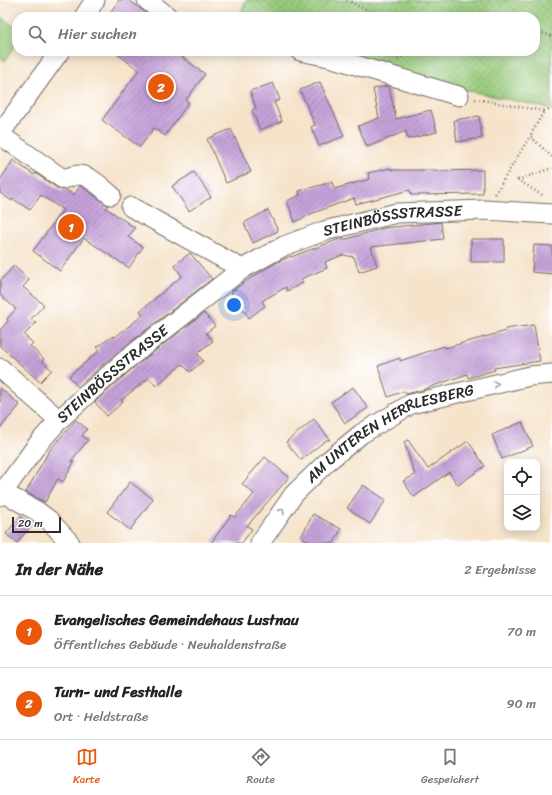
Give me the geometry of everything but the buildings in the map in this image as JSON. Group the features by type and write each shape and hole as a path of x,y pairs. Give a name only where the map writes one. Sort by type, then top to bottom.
{"street":[{"path":"87,12 95,0"},
{"path":"147,0 162,12"},
{"path":"56,56 0,135 63,179 77,175 85,175 111,195"},
{"path":"324,56 459,96"},
{"name":"STEINBÖSSSTRASSE","path":"1,494 37,445 59,420 126,360 242,269 284,246 324,231 397,213 549,206"},
{"path":"131,207 242,269"},
{"path":"0,368 59,420"},
{"name":"AM UNTEREN HERRLESBERG","path":"260,543 294,494 328,461 361,434 411,404 530,376 552,374"},
{"path":"1,494 37,511 49,520 70,543"}],"path":[{"path":"347,0 373,12"},
{"path":"540,32 552,36"},
{"path":"396,61 402,56"},
{"path":"459,96 544,112 552,109"},
{"path":"484,210 544,112"},
{"path":"530,136 552,157"},
{"path":"549,206 518,180 552,168"}],"green space":[{"path":"246,0 552,0 552,109 321,56 540,56 540,12 241,12"},
{"path":"0,17 12,25 12,50 5,61 0,57"}],"place":[{"name":"Turn- und Festhalle","path":"161,87"},
{"name":"Evangelisches Gemeindehaus Lustnau","path":"71,227"}]}
